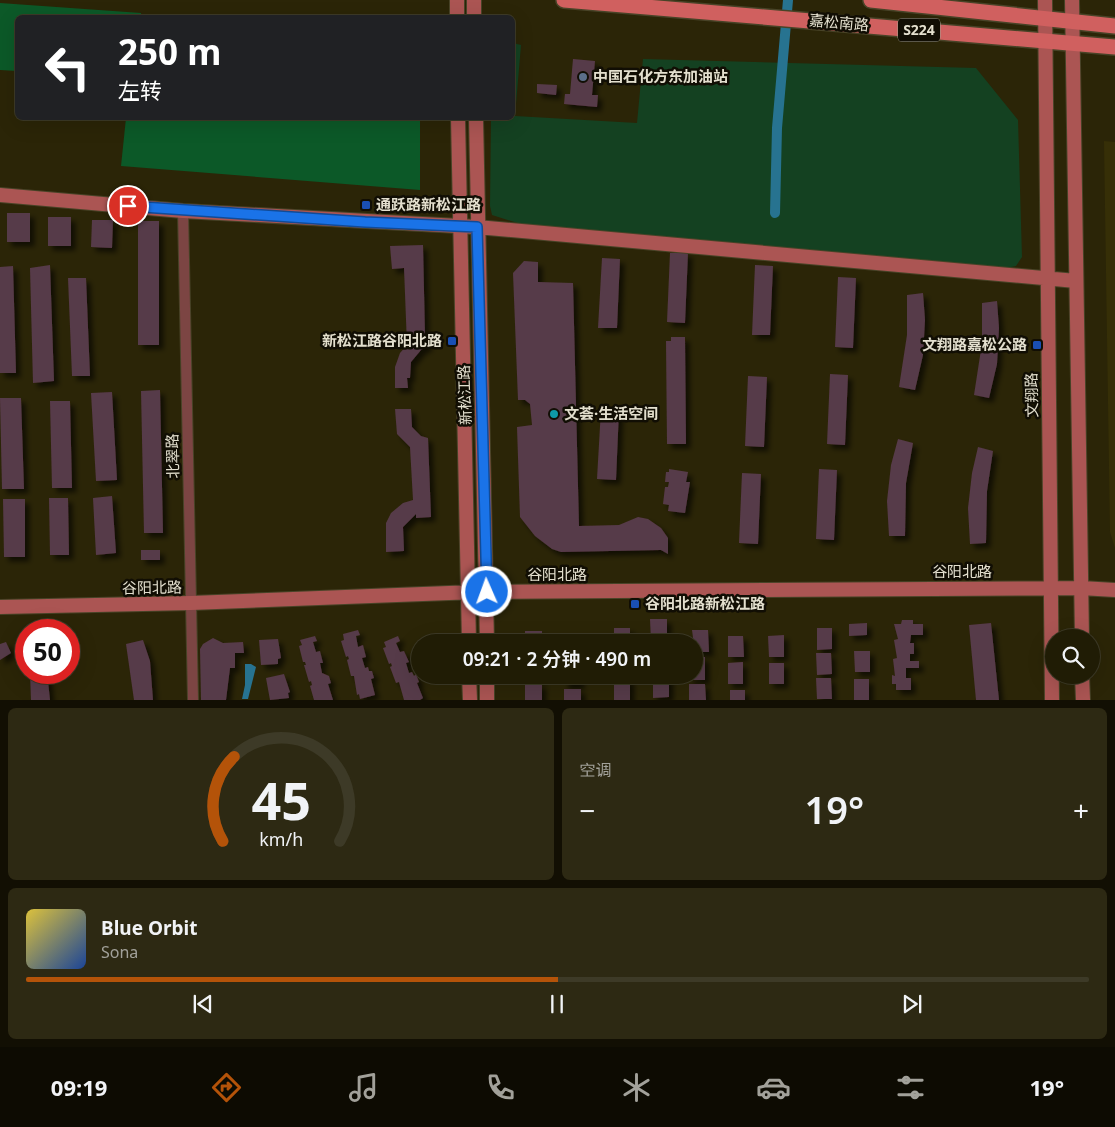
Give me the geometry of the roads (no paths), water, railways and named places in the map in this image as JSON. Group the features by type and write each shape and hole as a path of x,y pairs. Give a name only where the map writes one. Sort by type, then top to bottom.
{"main road":[{"path":"457,15 458,0"},
{"path":"474,0 474,15"},
{"name":"嘉松南路","path":"564,0 1115,47"},
{"name":"嘉松南路","path":"871,0 1115,26"},
{"name":"文翔路","path":"1045,0 1052,700"},
{"path":"1072,0 1082,629"},
{"name":"新松江路","path":"458,120 469,634"},
{"name":"新松江路","path":"476,120 487,634"},
{"path":"0,195 183,211 477,227 1076,282"},
{"name":"谷阳北路","path":"0,607 191,603 468,592 1052,588 1115,590"},
{"path":"470,684 470,700"},
{"path":"487,684 487,700"},
{"path":"1082,684 1083,700"}],"street":[{"name":"北翠路","path":"183,211 193,700"}],"water":[{"path":"245,664 251,664 256,667 248,699 242,699 245,685"}],"waterway":[{"path":"775,213 777,128 788,0"}],"place":[{"name":"中国石化方东加油站","path":"583,77"},
{"name":"通跃路新松江路","path":"366,205"},
{"name":"新松江路谷阳北路","path":"452,341"},
{"name":"文翔路嘉松公路","path":"1037,345"},
{"name":"文荟·生活空间","path":"554,414"},
{"name":"谷阳北路新松江路","path":"635,604"}]}
